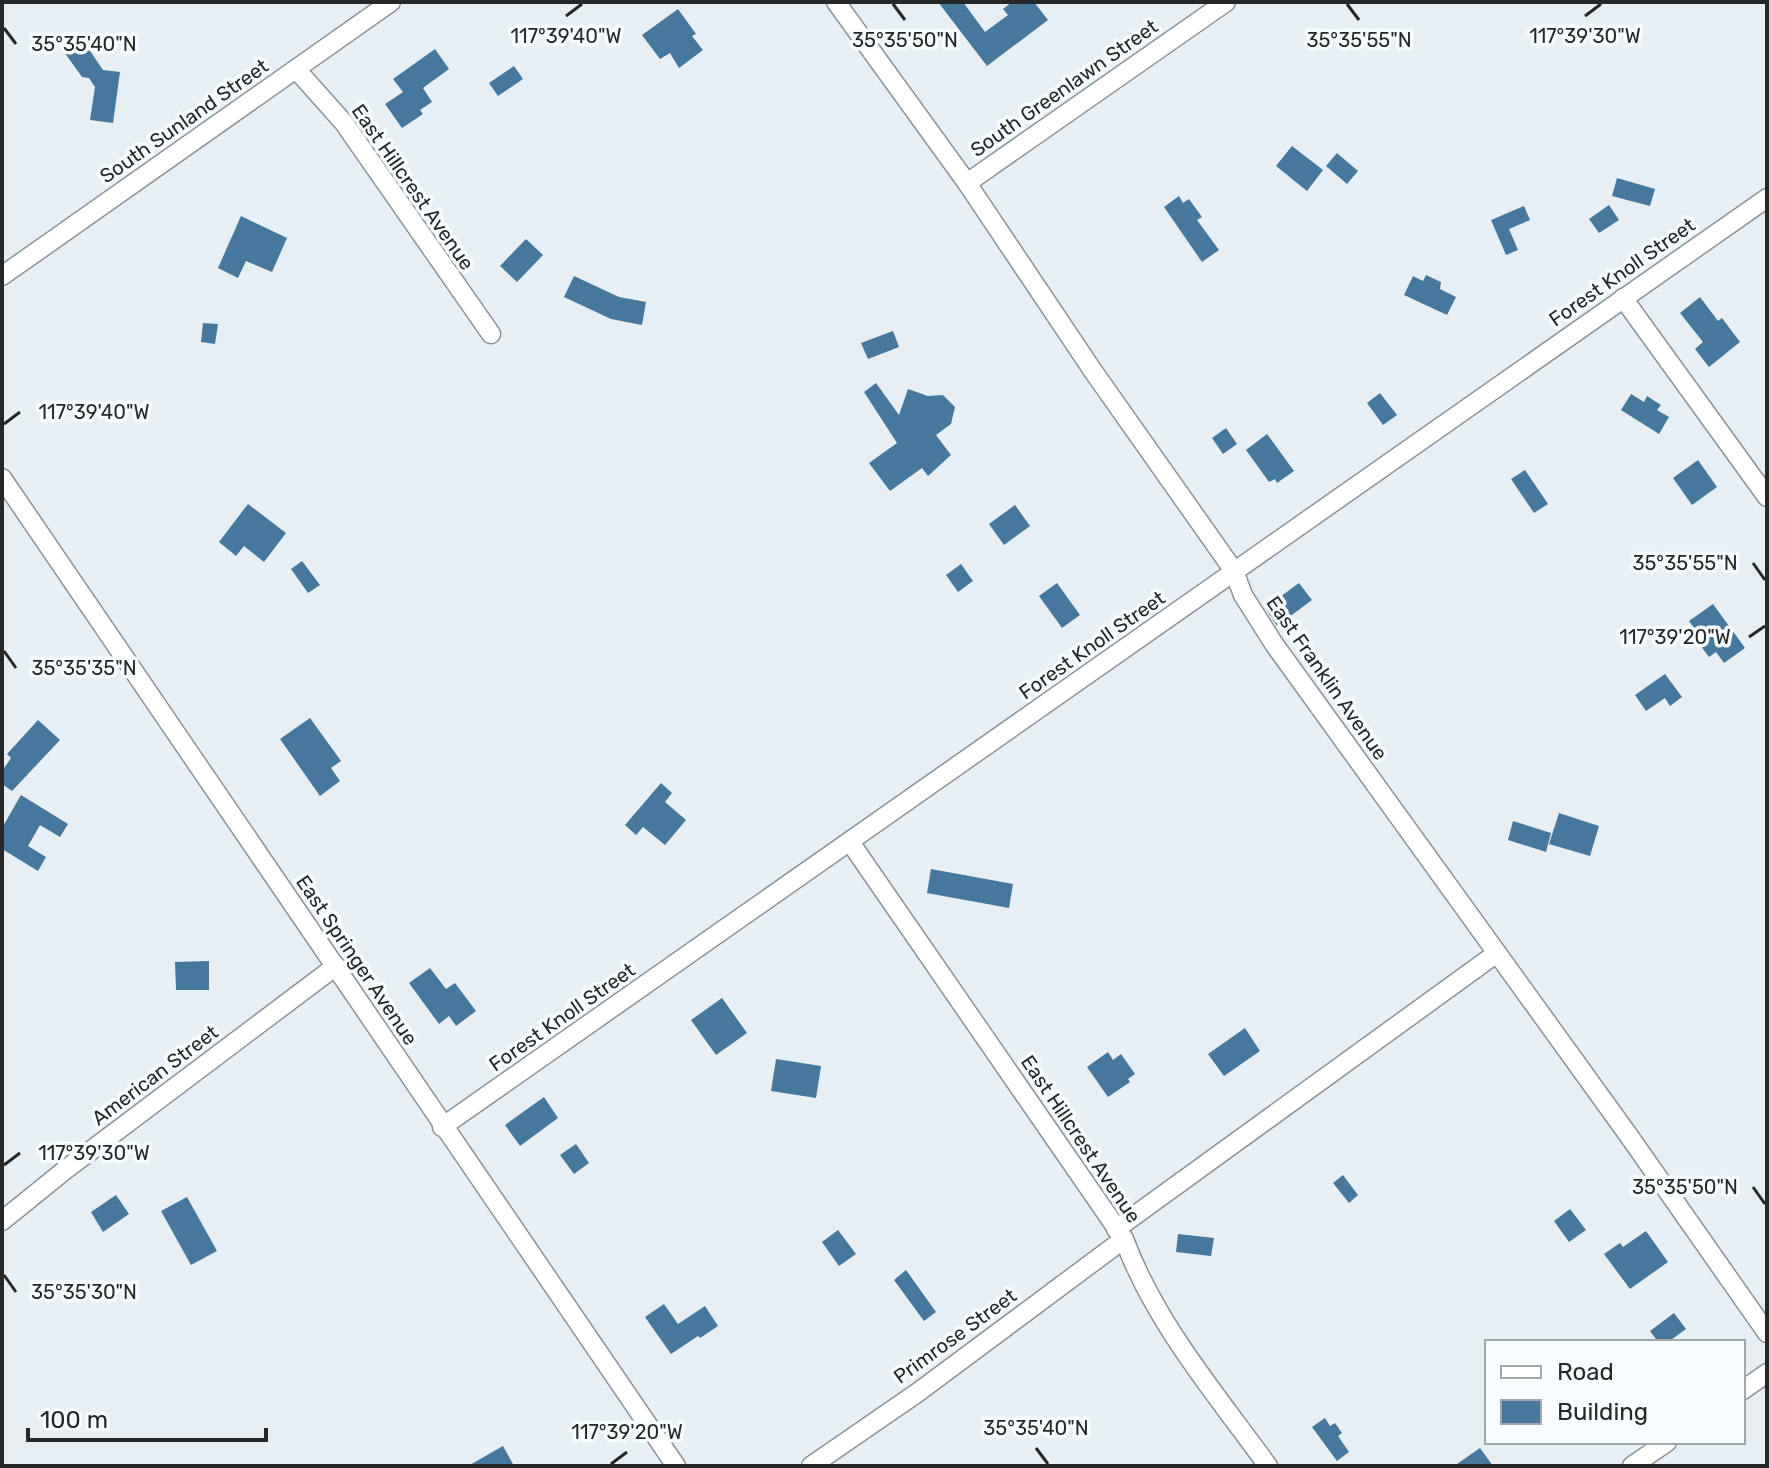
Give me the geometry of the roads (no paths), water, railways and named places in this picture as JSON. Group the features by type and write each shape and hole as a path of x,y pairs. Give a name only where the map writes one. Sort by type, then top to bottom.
{"street":[{"name":"South Sunland Street","path":"2,276 391,2"},
{"name":"East Franklin Avenue","path":"836,2 967,183 1093,371 1234,571 1243,595 1274,644 1767,1333"},
{"name":"South Greenlawn Street","path":"967,183 1226,2"},
{"name":"East Hillcrest Avenue","path":"296,69 344,123 491,334"},
{"name":"Forest Knoll Street","path":"442,1127 1767,198"},
{"path":"1623,298 1767,497"},
{"name":"East Springer Avenue","path":"2,478 676,1466"},
{"name":"East Hillcrest Avenue","path":"850,842 1120,1234 1167,1326 1268,1466"},
{"name":"Primrose Street","path":"811,1466 917,1393 1120,1234 1497,953"},
{"name":"American Street","path":"2,1221 336,966"},
{"path":"1745,1389 1767,1373"},
{"path":"1632,1466 1664,1444"}]}
